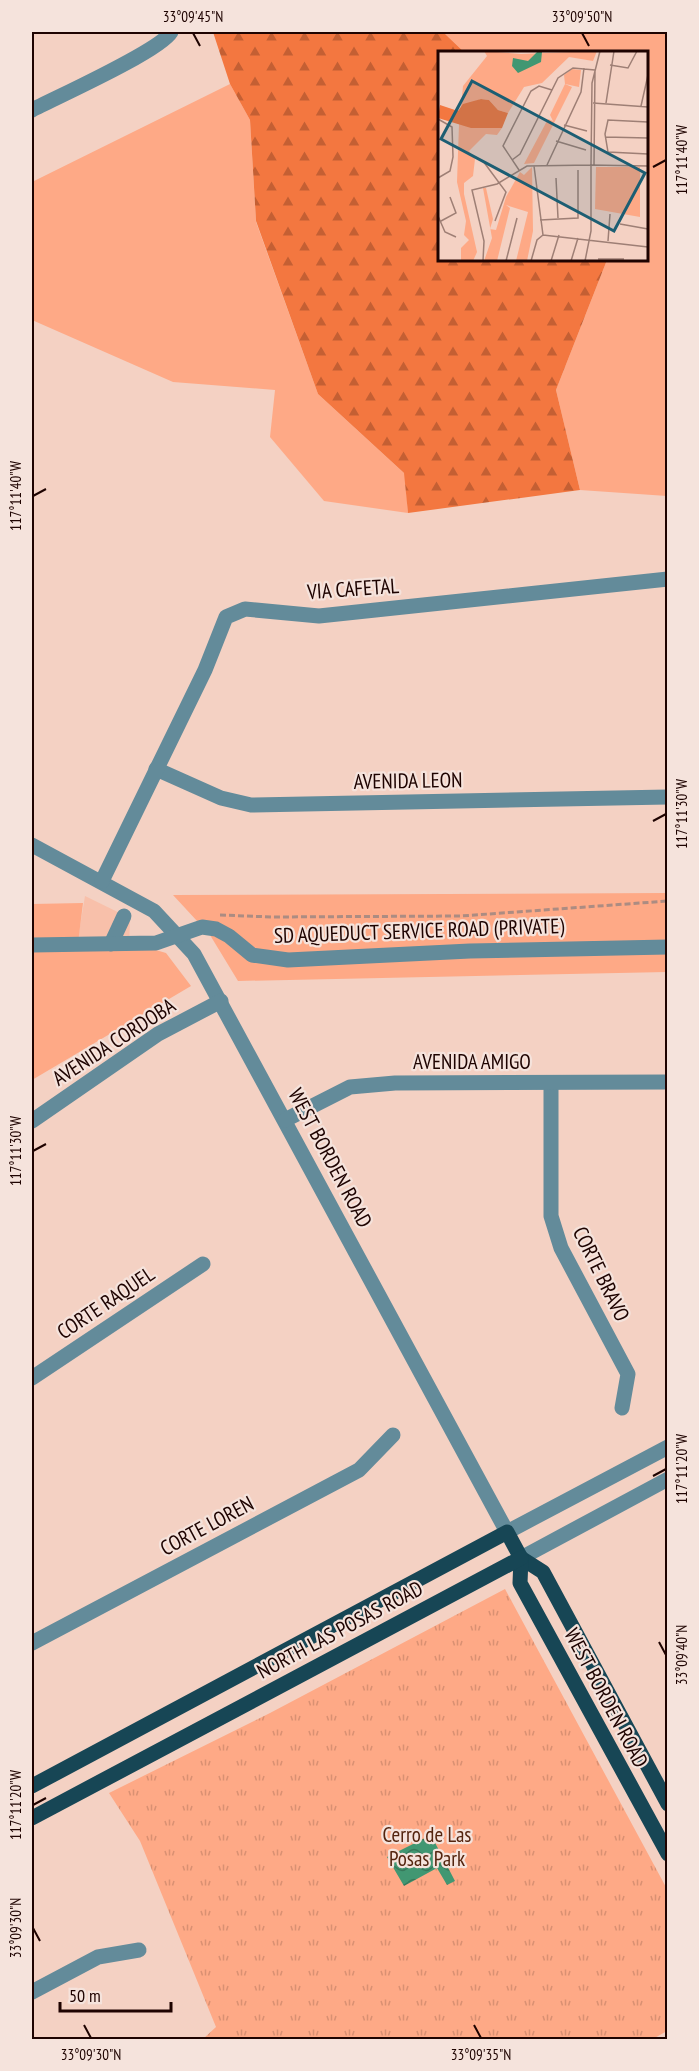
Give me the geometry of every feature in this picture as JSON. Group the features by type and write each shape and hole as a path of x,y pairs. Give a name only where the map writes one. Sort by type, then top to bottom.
{"main road":[{"name":"WEST BORDEN ROAD","path":"507,1532 521,1558 543,1572 668,1804"},
{"name":"NORTH LAS POSAS ROAD","path":"32,1786 507,1532"},
{"name":"WEST BORDEN ROAD","path":"521,1558 520,1583 668,1854"},
{"name":"NORTH LAS POSAS ROAD","path":"32,1818 521,1558"}],"street":[{"path":"32,110 135,57 167,38 171,32"},
{"name":"VIA CAFETAL","path":"102,881 205,670 226,617 245,609 319,616 668,579"},
{"name":"AVENIDA LEON","path":"156,769 221,798 251,805 668,797"},
{"name":"WEST BORDEN ROAD","path":"32,845 154,910 179,935 221,1001 507,1532"},
{"path":"111,944 124,916"},
{"path":"32,945 156,943 202,927 208,928"},
{"name":"SD AQUEDUCT SERVICE ROAD (PRIVATE)","path":"208,928 229,936 252,955 288,960 470,951 668,947"},
{"name":"AVENIDA CORDOBA","path":"32,1121 158,1034 221,1001"},
{"name":"AVENIDA AMIGO","path":"285,1120 350,1087 395,1083 668,1082"},
{"name":"CORTE BRAVO","path":"551,1083 551,1216 561,1248 628,1374 622,1408"},
{"name":"CORTE RAQUEL","path":"32,1378 203,1264"},
{"name":"CORTE LOREN","path":"32,1643 359,1470 393,1435"},
{"name":"NORTH LAS POSAS ROAD","path":"507,1532 668,1447"},
{"name":"NORTH LAS POSAS ROAD","path":"521,1558 668,1479"},
{"path":"32,1992 98,1957 139,1950"}],"path":[{"path":"208,928 206,921 210,914 272,917 461,916 668,901"}],"shaded area":[{"path":"85,896 130,918 129,950 76,951"}],"green space":[{"path":"213,32 443,32 463,51 438,51 438,261 607,261 556,390 580,490 408,513 404,473 318,394 256,221 250,120 230,84"},
{"path":"443,32 667,32 667,496 580,490 556,390 607,261 648,261 648,51 463,51"},
{"path":"230,84 250,120 256,222 318,394 405,474 408,513 324,501 270,437 275,390 173,382 32,320 32,182"},
{"path":"667,893 667,972 238,981 210,935 173,895"},
{"path":"83,903 77,951 132,943 166,953 191,986 32,1080 32,904"},
{"name":"Cerro de Las Posas Park","path":"505,1589 667,1889 667,2031 651,2040 203,2039 216,2027 140,1841 109,1793 270,1713"}],"water":[{"path":"431,1835 455,1881 447,1885 437,1868 404,1886 387,1857"}]}
